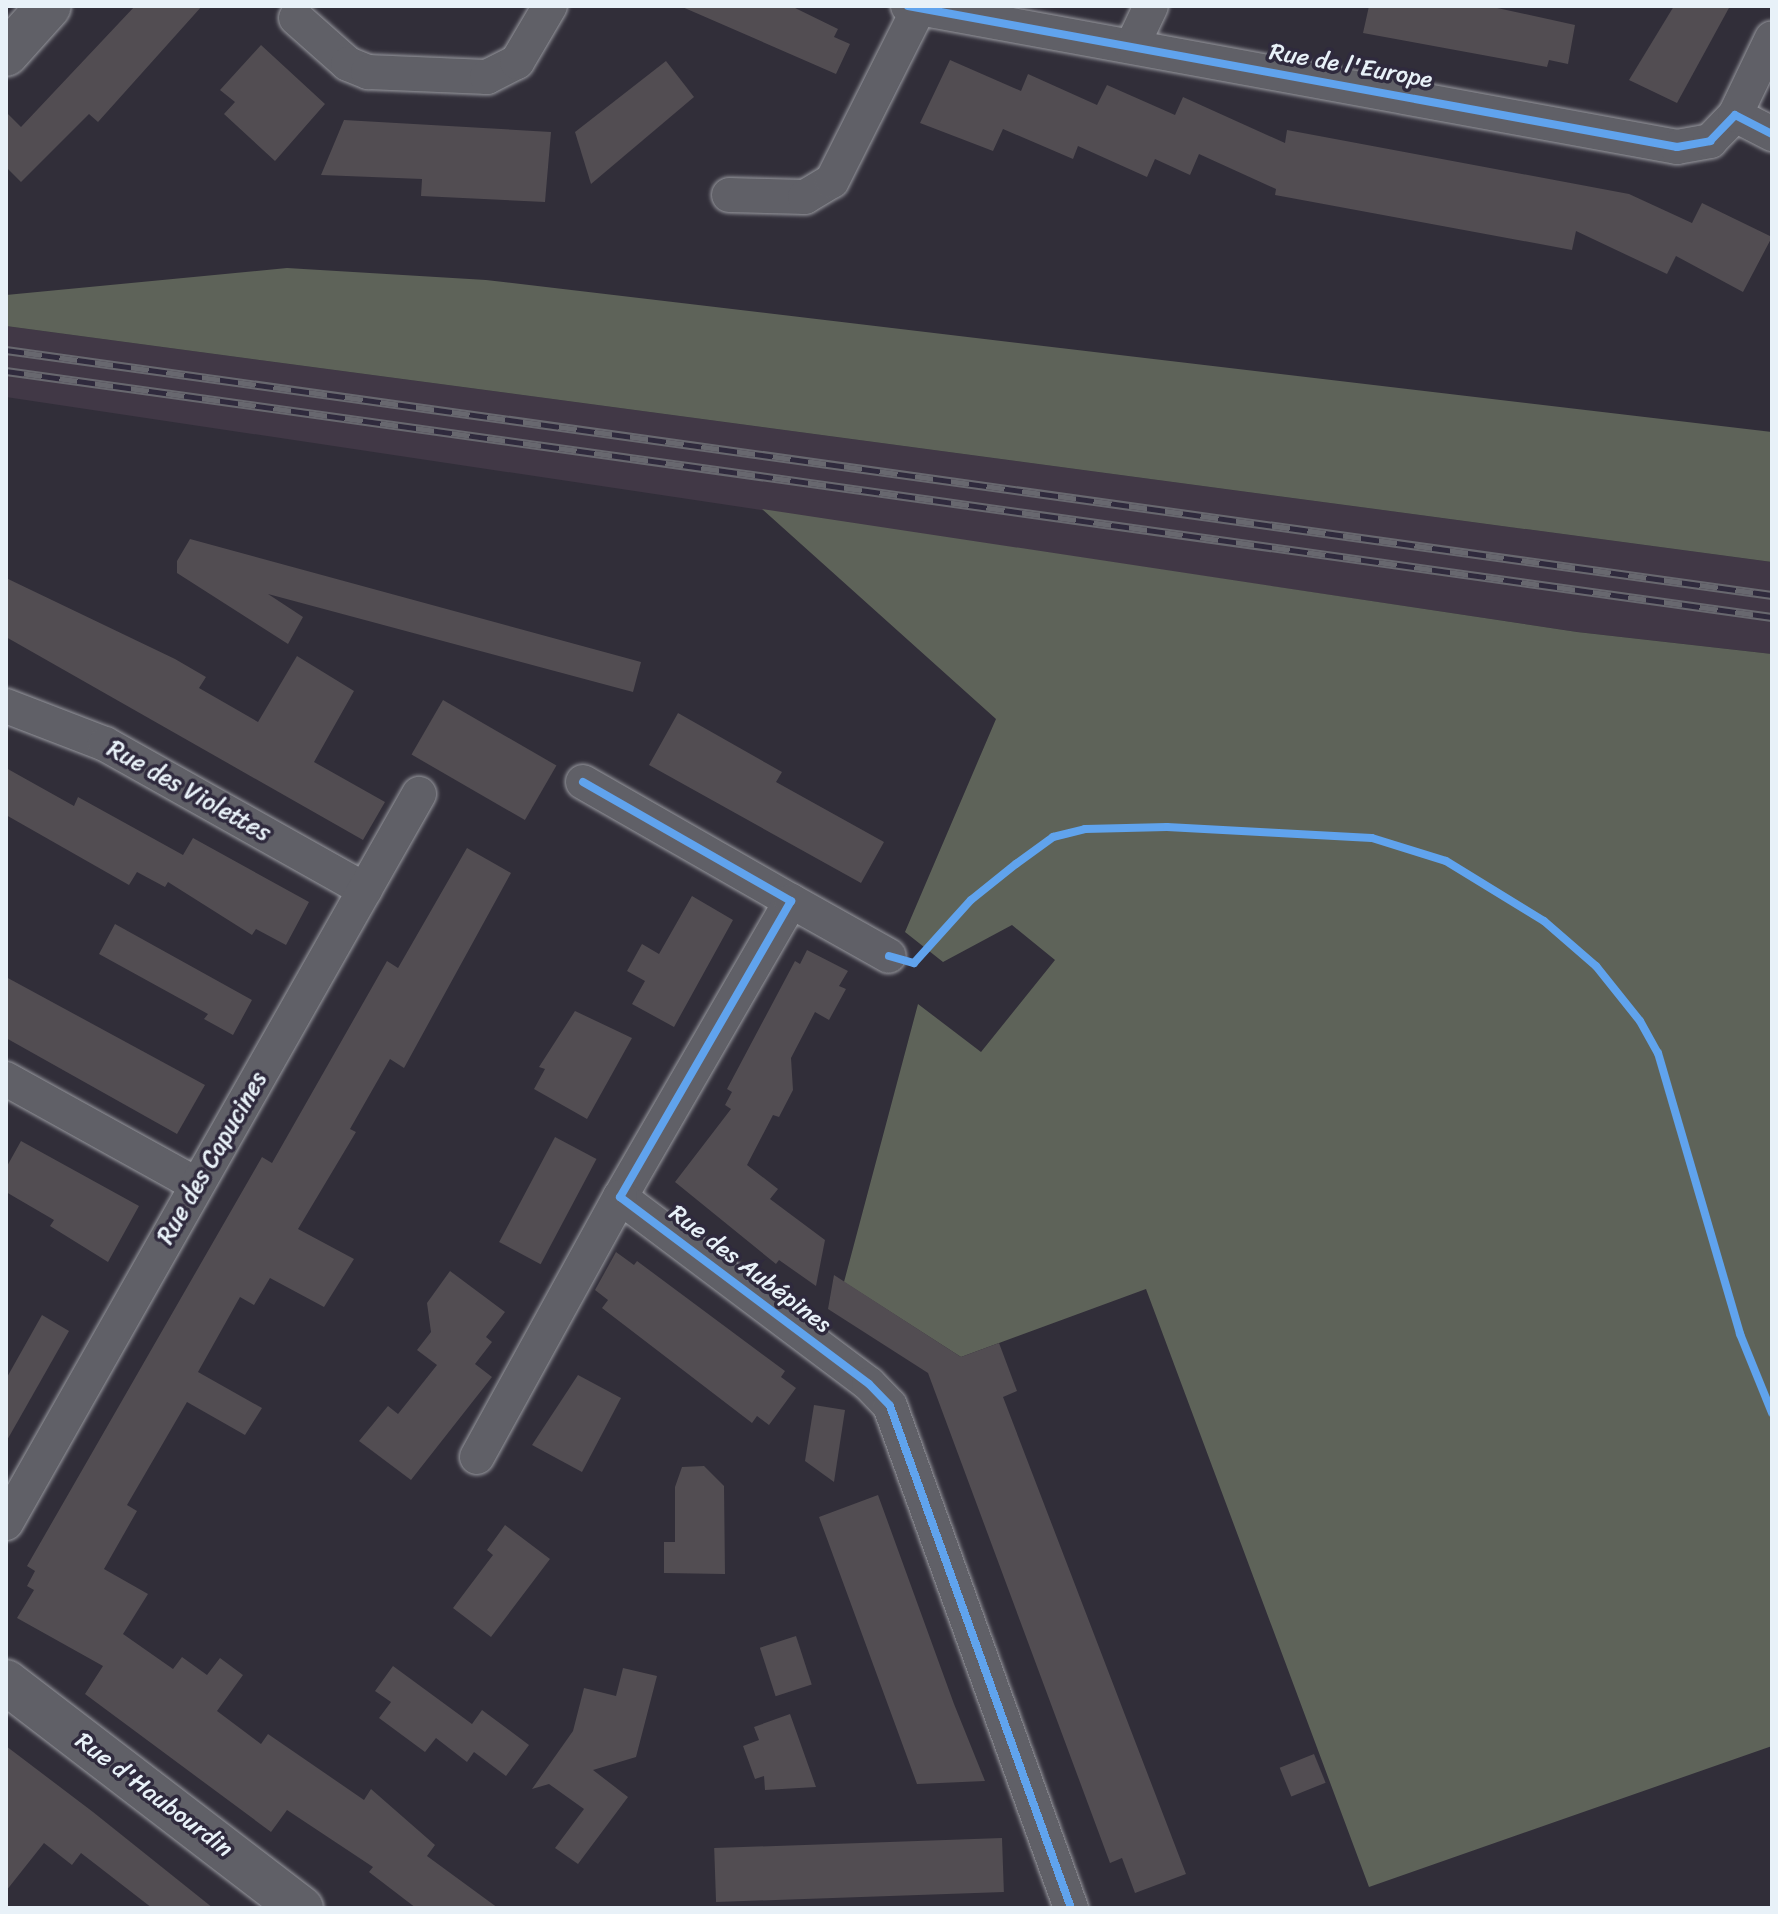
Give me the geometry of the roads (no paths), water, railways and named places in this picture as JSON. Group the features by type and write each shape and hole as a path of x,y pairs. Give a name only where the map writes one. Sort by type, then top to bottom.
{"main road":[{"path":"6,54 49,6"},
{"name":"Rue d'Haubourdin","path":"6,1682 301,1908"}],"street":[{"path":"296,18 348,64 368,72 487,77 517,62 550,6"},
{"path":"1132,46 1151,6"},
{"path":"729,195 805,197 832,181 913,8"},
{"name":"Rue de l'Europe","path":"913,8 1677,147 1710,141 1735,115"},
{"path":"1772,38 1735,115 1772,134"},
{"name":"Rue des Violettes","path":"6,706 105,744 365,890"},
{"path":"583,782 889,956"},
{"name":"Rue des Capucines","path":"6,1523 419,794"},
{"path":"477,1457 620,1197 791,901"},
{"path":"6,1079 197,1185"},
{"name":"Rue des Aubépines","path":"620,1197 869,1384 890,1406 1071,1908"}],"railway":[{"path":"6,350 1772,595"},
{"path":"6,371 1772,617"}]}
